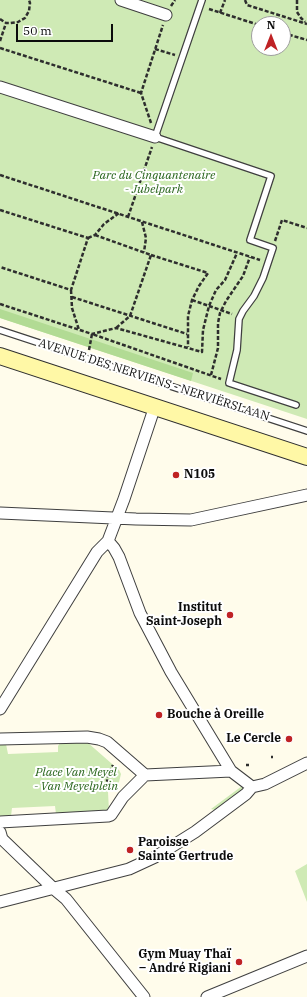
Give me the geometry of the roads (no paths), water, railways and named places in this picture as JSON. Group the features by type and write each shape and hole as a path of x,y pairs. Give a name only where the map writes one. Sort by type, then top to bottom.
{"street":[{"path":"121,0 166,15"},
{"path":"0,87 155,137"},
{"name":"AVENUE DES NERVIENS - NERVIËRSLAAN","path":"0,356 307,457"},
{"path":"0,709 97,552 108,541 155,406"},
{"path":"0,513 191,520 307,495"},
{"path":"108,541 119,557 140,613 171,672 231,771 252,787"},
{"path":"0,739 87,737 99,739 107,742 145,775"},
{"path":"0,902 129,869 155,857 201,827 246,794 252,787 265,784 307,763"},
{"path":"144,997 66,899 2,839 0,826 111,815 122,797 145,775 231,771"},
{"path":"207,997 307,956"}],"lane":[{"path":"202,3 155,137 271,176 250,240 273,248 263,278 254,296 240,316 238,325 237,350 229,383 296,405"},
{"name":"AVENUE DES NERVIENS - NERVIËRSLAAN","path":"0,330 307,431"}],"place":[{"name":"N105","path":"176,475"},
{"name":"Institut Saint-Joseph","path":"230,615"},
{"name":"Bouche à Oreille","path":"159,715"},
{"name":"Le Cercle","path":"289,739"},
{"name":"Paroisse Sainte Gertrude","path":"130,850"},
{"name":"Gym Muay Thaï – André Rigiani","path":"239,962"}],"park label":[{"name":"Parc du Cinquantenaire - Jubelpark","path":"154,183"},
{"name":"Place Van Meyel - Van Meyelplein","path":"76,780"}]}
